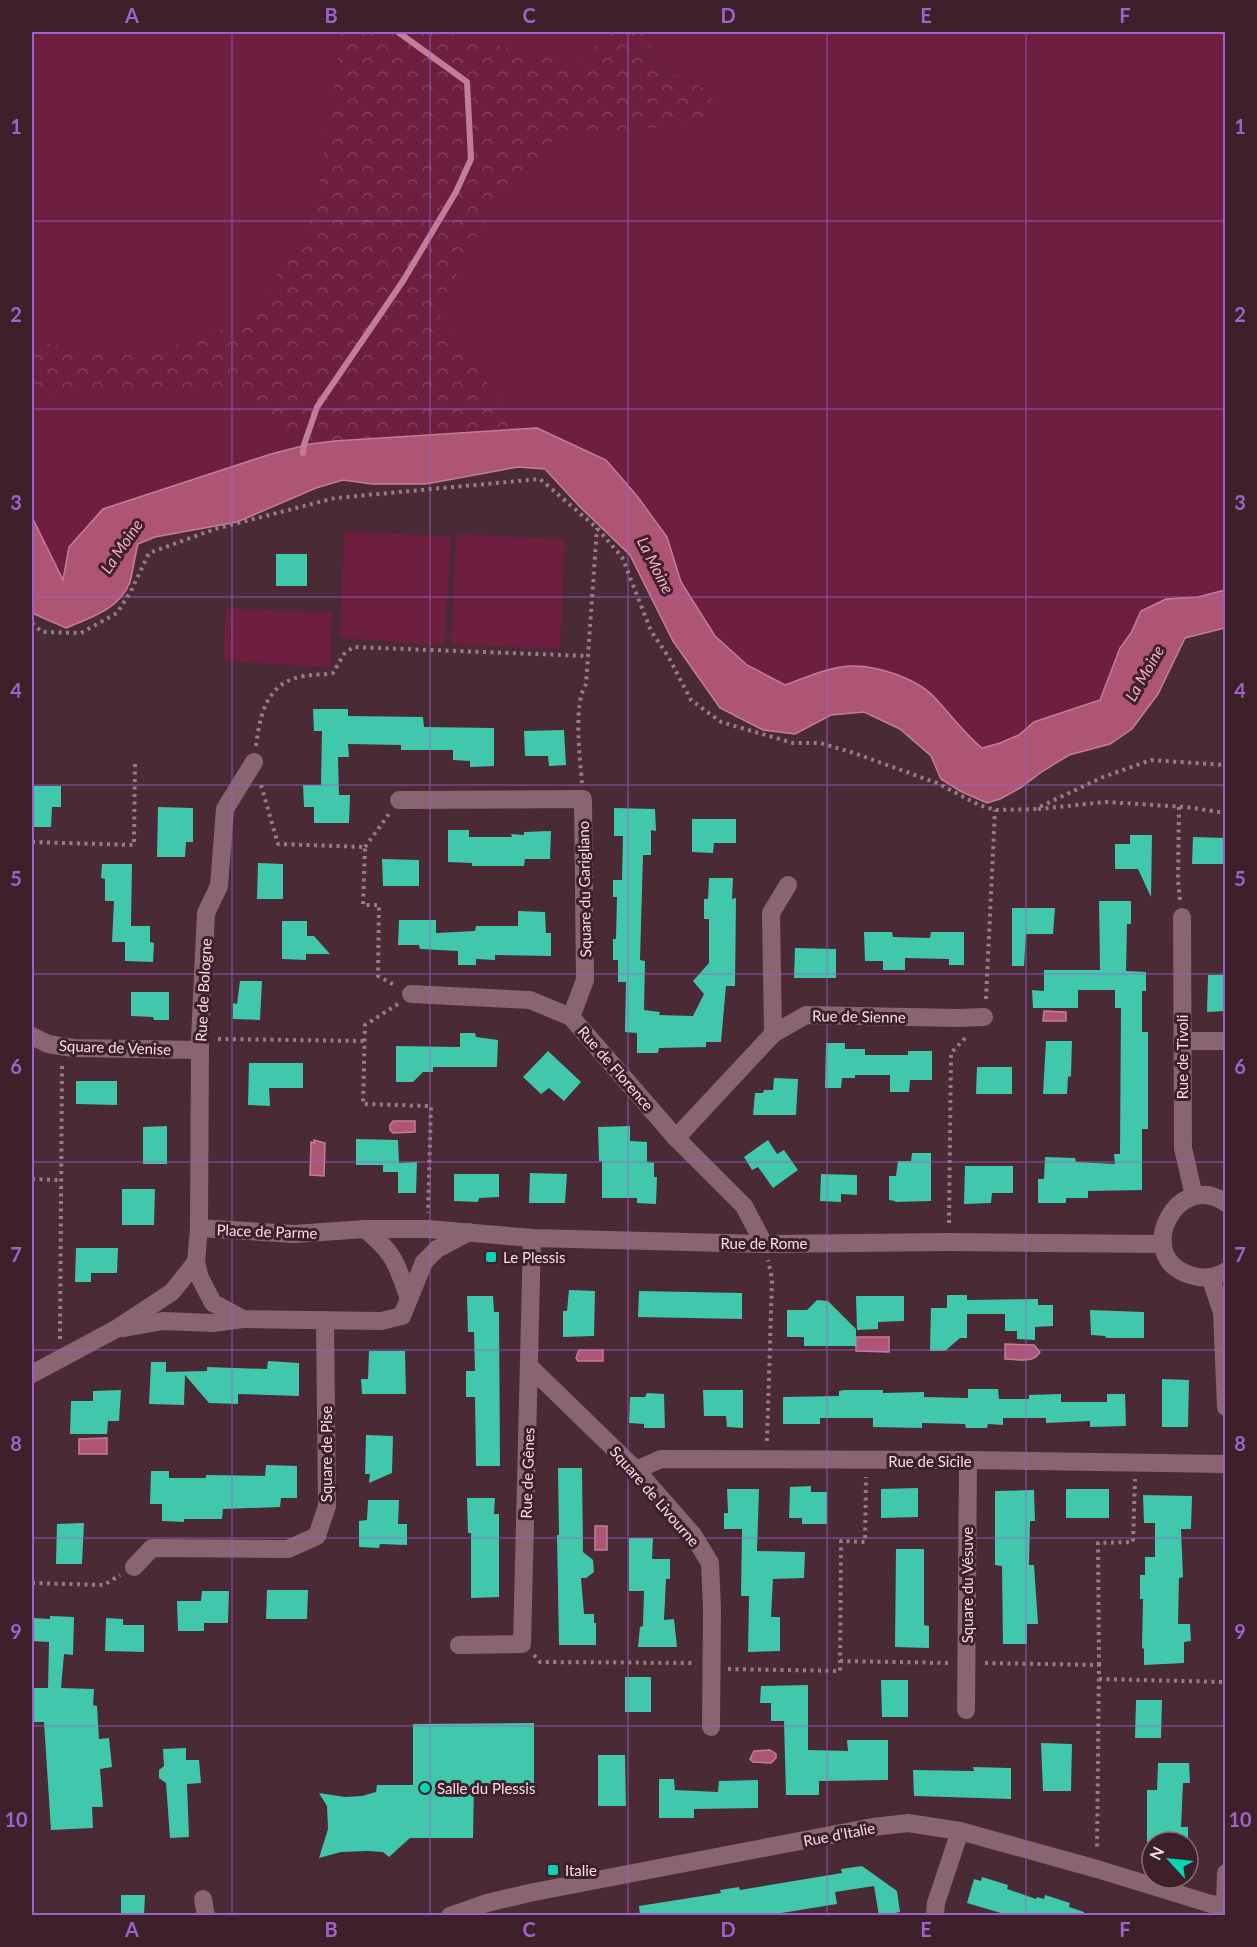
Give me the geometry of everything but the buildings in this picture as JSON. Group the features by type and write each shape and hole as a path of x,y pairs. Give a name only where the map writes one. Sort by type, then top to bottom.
{"street":[{"name":"Rue de Bologne","path":"199,1228 200,1045 206,913 219,886 225,809 254,762"},
{"name":"Square du Garigliano","path":"399,800 583,799 585,980 571,1017"},
{"path":"772,1034 771,913 788,885"},
{"name":"Rue de Tivoli","path":"1182,917 1183,1148 1194,1197"},
{"name":"Rue de Florence","path":"411,994 530,1000 571,1017 676,1138 744,1206 764,1244"},
{"name":"Rue de Sienne","path":"676,1138 772,1034 806,1015 984,1017"},
{"name":"Square de Venise","path":"32,1036 48,1044 63,1047 200,1045"},
{"path":"1182,1041 1226,1041"},
{"path":"1226,1203 1208,1196 1182,1201 1166,1219 1162,1231 1167,1256 1180,1270 1197,1277 1218,1274 1226,1407"},
{"name":"Place de Parme","path":"365,1229 294,1234 199,1228 196,1262 200,1278 213,1303 243,1319 381,1321 402,1316 408,1296 424,1262 437,1249 469,1232"},
{"name":"Rue de Rome","path":"365,1229 428,1228 532,1238 764,1244 949,1242 1163,1244"},
{"path":"365,1229 385,1245 396,1261 408,1296"},
{"name":"Rue de Gênes","path":"522,1644 532,1238"},
{"path":"32,1374 116,1329 171,1292 196,1262"},
{"path":"116,1329 164,1321 213,1323 243,1319"},
{"name":"Square de Pise","path":"134,1567 152,1548 288,1549 317,1536 327,1506 325,1320"},
{"name":"Square de Livourne","path":"530,1367 636,1470 693,1536 710,1563 711,1728"},
{"name":"Rue de Sicile","path":"636,1470 661,1460 968,1460 1226,1464"},
{"name":"Square du Vésuve","path":"966,1710 968,1460"},
{"path":"459,1645 522,1644"},
{"name":"Rue d’Italie","path":"450,1916 487,1903 534,1892 873,1827 908,1823 960,1831 1211,1904 1225,1906"},
{"path":"935,1916 936,1903 960,1831"},
{"path":"1224,1916 1226,1873"}],"path":[{"path":"32,625 42,632 81,633 117,613 131,591 149,553 215,529 335,498 540,479 597,528 622,557 651,631 668,656 691,700 721,722 793,743 819,744 854,753 937,783 979,805 995,810 1035,809 1106,802 1226,813"},
{"path":"583,799 579,740 581,693 586,684 597,528"},
{"path":"365,847 278,844 254,762 260,717 271,694 287,681 304,676 333,673 345,654 353,647 588,656"},
{"path":"1035,809 1103,777 1151,760 1226,765"},
{"path":"32,842 134,845 135,764"},
{"path":"399,800 365,847 363,905 380,905 378,976 411,994 365,1025 363,1104 431,1106 428,1228"},
{"path":"1179,807 1178,880 1182,917"},
{"path":"200,1045 365,1041"},
{"path":"63,1047 60,1340 64,1357"},
{"path":"32,1179 60,1180"},
{"path":"764,1244 772,1279 767,1460"},
{"path":"522,1644 540,1662 696,1663 712,1669 840,1671 841,1541 865,1542 866,1461"},
{"path":"1097,1869 1098,1544 1133,1542 1135,1462"},
{"path":"32,1583 104,1585 134,1567"},
{"path":"840,1662 1099,1665"},
{"path":"1099,1679 1226,1682"}],"green space":[{"path":"32,32 339,32 338,57 316,211 250,319 143,357 42,343 32,338"},
{"path":"339,32 446,32 579,66 607,32 663,32 640,56 709,91 723,123 559,134 497,199 437,310 519,429 304,445 233,388 54,396 32,386 32,338 42,343 143,357 250,319 316,211 338,57"},
{"path":"446,32 607,32 579,66"},
{"path":"663,32 1225,32 1225,590 1198,597 1166,599 1141,611 1131,633 1120,648 1100,700 1034,722 1019,735 982,748 965,734 934,696 826,670 785,685 747,665 715,636 681,582 667,537 655,522 537,428 519,429 436,310 497,199 559,134 723,123 709,91 640,55"},
{"path":"32,386 54,396 233,388 304,445 147,494 65,562 64,581 38,531 31,504 34,477 32,474"},
{"path":"345,531 451,537 444,645 339,638"},
{"path":"456,534 565,539 560,649 451,644"},
{"path":"226,608 332,613 330,667 223,661"}],"water":[{"name":"La Moine","path":"537,428 606,460 637,496 667,537 681,582 715,636 747,665 785,685 834,668 851,666 873,668 896,674 928,691 982,748 1019,735 1034,722 1100,700 1120,648 1131,633 1141,611 1166,599 1198,597 1225,590 1225,628 1185,638 1158,694 1132,729 1110,744 1069,755 1020,788 987,803 960,791 941,779 931,756 900,729 864,712 831,715 795,734 763,730 720,708 673,641 630,555 580,507 545,469 518,467 426,484 372,484 343,480 316,488 237,522 155,537 138,544 130,582 125,591 112,606 85,620 66,628 32,613 32,517 63,580 69,547 103,509 271,454 310,444 335,441"},
{"path":"1044,1011 1066,1012 1066,1021 1043,1021"},
{"path":"393,1121 415,1121 415,1132 393,1133 390,1125"},
{"path":"314,1140 325,1143 324,1176 310,1175 311,1142 314,1143"},
{"path":"856,1337 889,1337 889,1352 856,1351"},
{"path":"1005,1344 1034,1345 1040,1352 1034,1358 1029,1359 1005,1359"},
{"path":"579,1350 603,1350 603,1361 578,1361 576,1358"},
{"path":"107,1438 107,1454 79,1454 79,1439"},
{"path":"595,1526 607,1526 607,1550 595,1550"},
{"path":"770,1750 776,1754 776,1758 771,1763 753,1762 750,1759 754,1751"}],"waterway":[{"path":"303,453 317,407 403,281 456,192 471,159 467,82 398,32"}],"place":[{"name":"Le Plessis","path":"491,1257"},
{"name":"Salle du Plessis","path":"425,1788"},
{"name":"Italie","path":"553,1870"}]}
